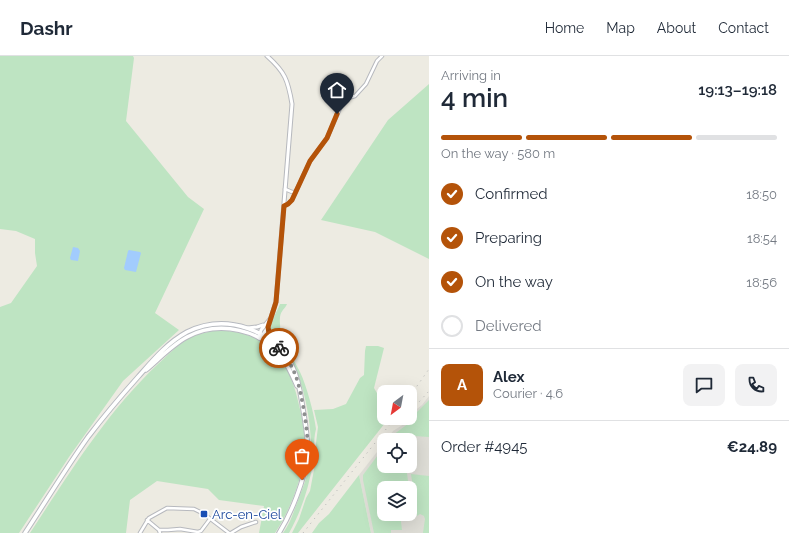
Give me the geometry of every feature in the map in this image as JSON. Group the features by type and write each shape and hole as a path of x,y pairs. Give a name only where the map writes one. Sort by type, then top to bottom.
{"main road":[{"path":"25,533 88,438 154,358 188,332 205,326 220,324 238,325 261,334 274,343 288,359 296,375 307,432 308,457 291,511 279,533"},
{"path":"139,376 188,337 206,330 233,329 259,338 271,346 283,358 292,375 301,399"}],"street":[{"path":"259,338 272,316 276,302 292,104 287,80 280,68 267,56"},
{"path":"284,206 288,204 296,192 310,161 327,138 345,99 355,96 366,84 377,61 382,56"},
{"path":"285,188 292,192 296,192"},
{"path":"247,328 266,326"},
{"path":"266,326 274,343"},
{"path":"140,533 148,520 160,511 167,508 194,510 204,514 230,533 241,527 256,522"},
{"path":"148,520 159,531 180,529 198,533 210,519"},
{"path":"179,533 180,529"}],"shaded area":[{"path":"429,396 429,533 371,533 359,475 377,452 377,473 417,473 417,433 391,433 402,425 417,425 417,409"}],"green space":[{"path":"0,56 133,56 134,58 126,121 188,197 204,209 155,313 179,330 123,381 69,457 19,533 0,533 0,307 11,303 37,266 35,239 16,231 0,229"},
{"path":"429,84 429,259 375,232 321,220 388,120"},
{"path":"280,304 287,304 280,317 283,339 305,385 312,408 316,429 314,459 309,481 301,508 289,533 283,533 288,526 307,476 310,459 311,437 308,410 297,373 293,364 270,334 270,324"},
{"path":"217,330 235,332 250,336 263,342 282,361 295,388 305,440 304,461 291,504 275,533 259,533 264,506 219,500 208,489 157,481 130,500 126,533 30,533 89,445 105,423 139,383 171,352 184,342 197,335"},
{"path":"366,346 378,346 384,348 374,388 377,393 377,425 383,425 298,533 292,533 310,491 316,459 318,427 314,410 333,409 346,404 360,378 364,375"},
{"path":"429,400 429,437 417,436 417,433 396,433 406,425 417,425 417,412"},
{"path":"377,456 377,473 407,473 408,481 377,481 377,521 401,521 402,530 391,530 391,533 374,533 363,475"},
{"path":"411,474 429,476 429,533 423,533 424,516 420,514 417,516 417,481 412,481"},
{"path":"359,475 371,533 312,533 319,523 329,514"}],"water":[{"path":"73,247 78,248 80,251 78,261 71,260 70,258"},
{"path":"129,250 141,253 136,272 125,270 124,268"}],"railway":[{"path":"417,386 429,369"},
{"path":"417,404 429,391"},
{"path":"303,533 389,425"}],"way so far":[{"path":"279,348 288,359 296,375 307,432 308,457 302,480"}],"place":[{"name":"Arc-en-Ciel","path":"204,514"}],"route":[{"path":"279,348 274,343 268,331 268,327 276,302 284,206 292,200 310,161 324,144 337,114"}]}
